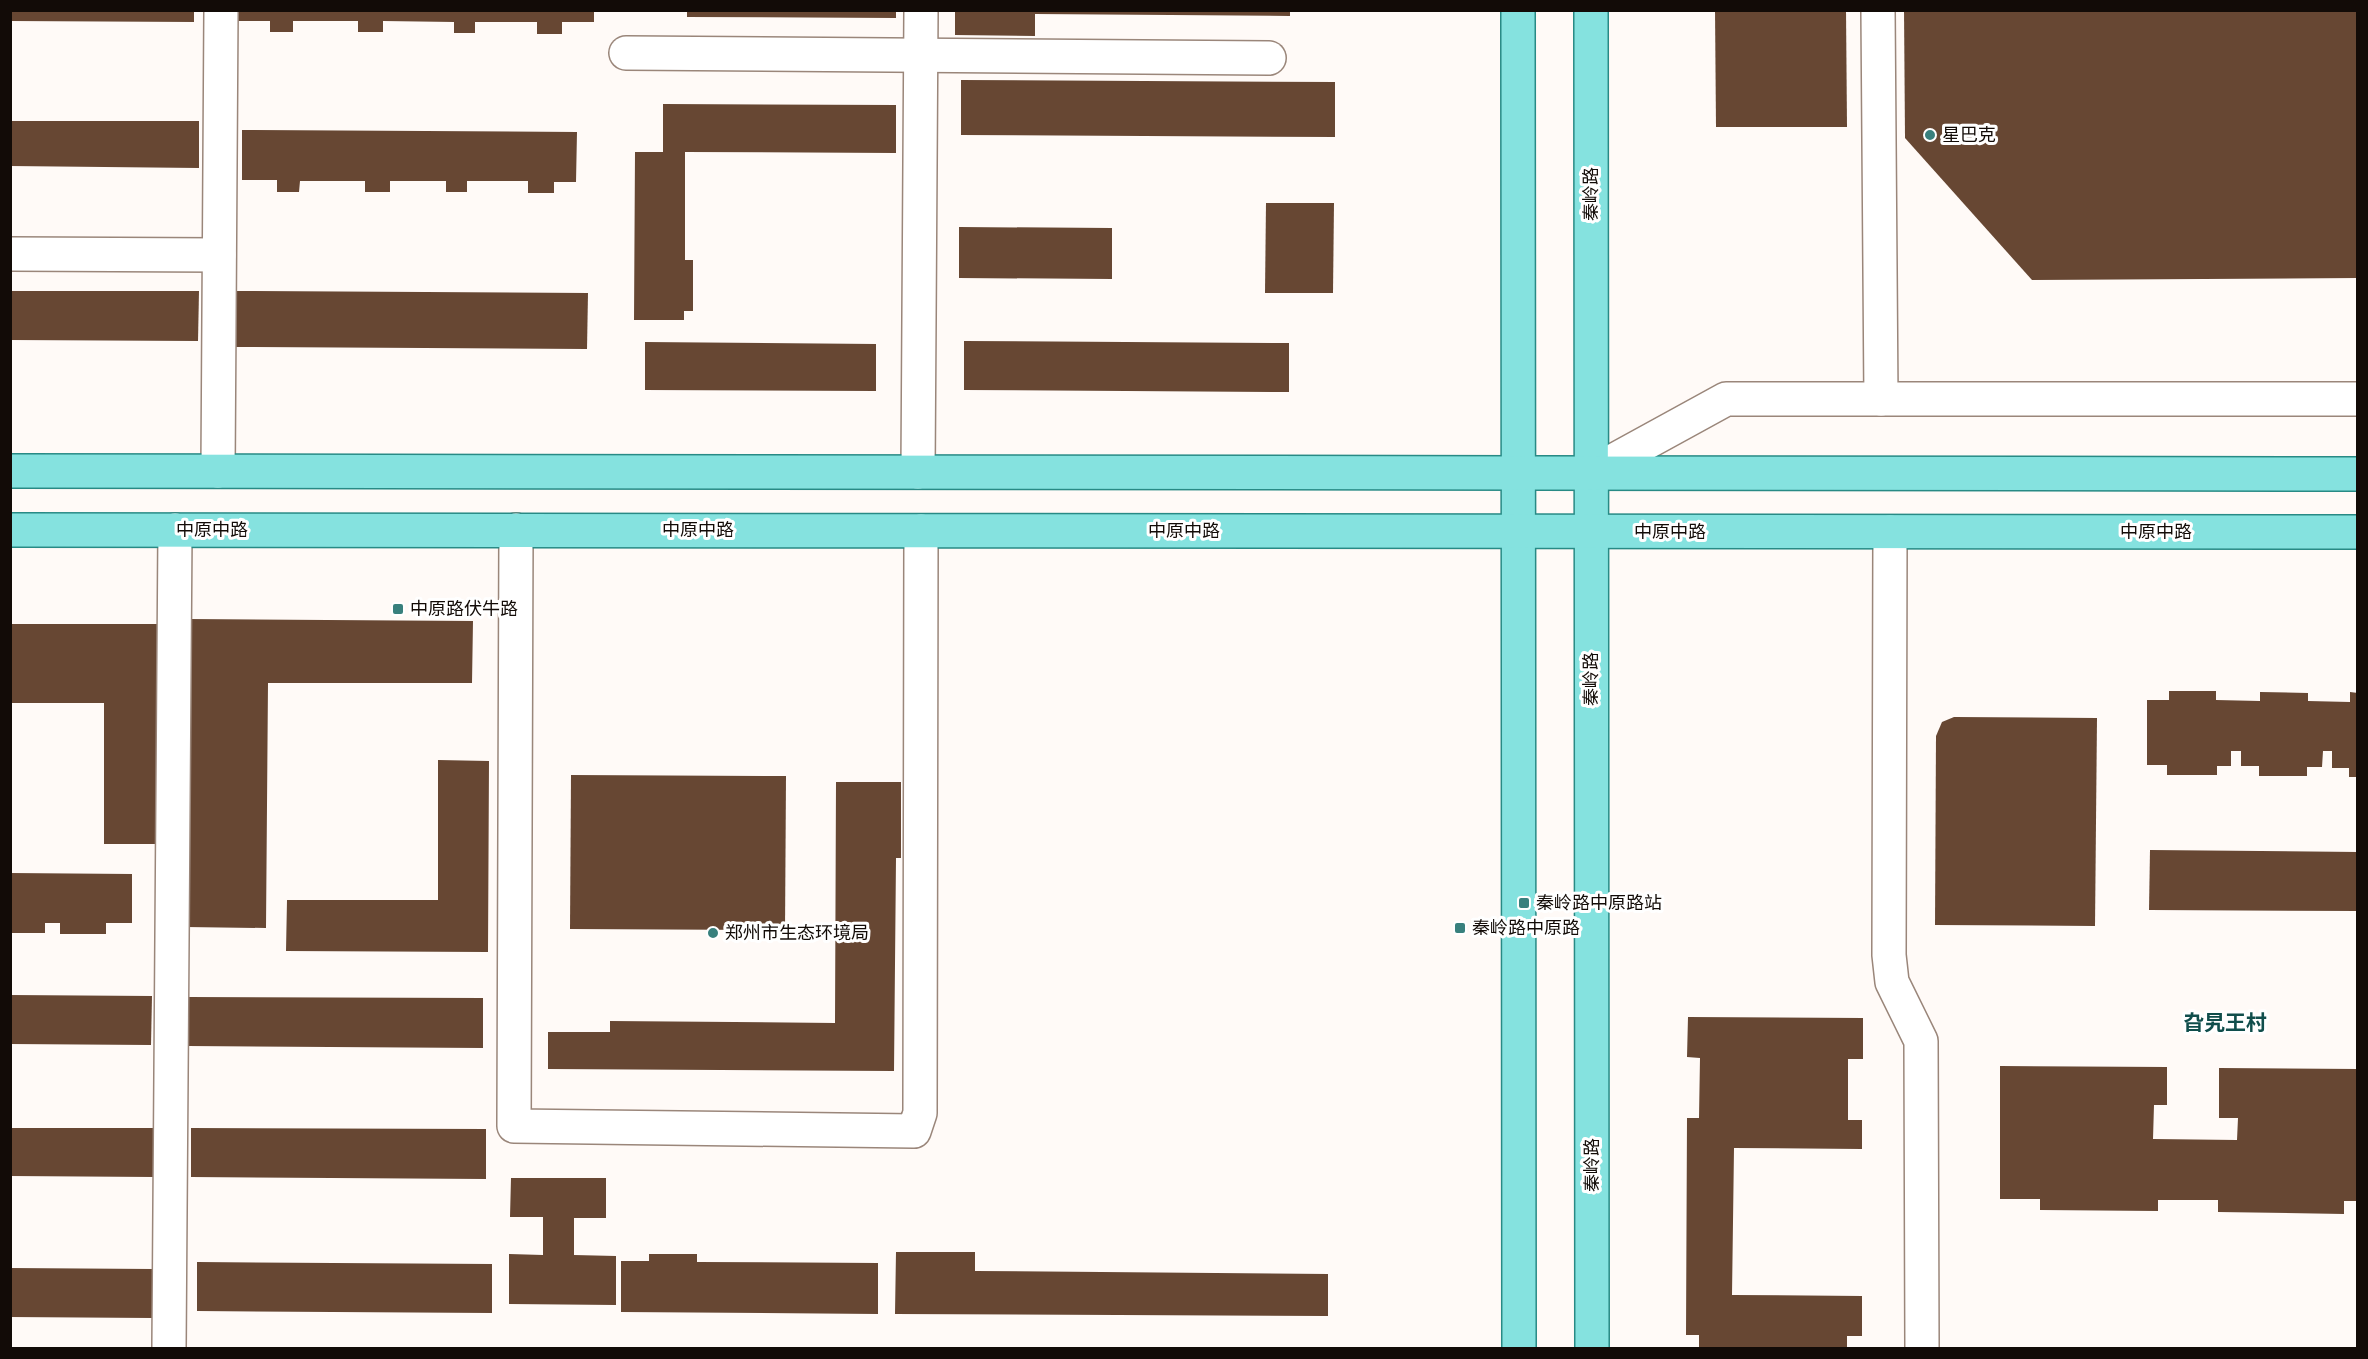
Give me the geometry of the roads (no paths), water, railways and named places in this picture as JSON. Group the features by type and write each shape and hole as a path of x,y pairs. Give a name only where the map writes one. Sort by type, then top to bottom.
{"main road":[{"path":"1518,10 1519,1348"},
{"name":"秦岭路","path":"1591,10 1592,1348"},
{"path":"10,471 2358,474"},
{"name":"中原中路","path":"10,530 2358,532"}],"street":[{"path":"218,471 221,10"},
{"path":"918,472 921,10"},
{"path":"1878,10 1881,399"},
{"path":"626,53 1269,58"},
{"path":"10,254 219,255"},
{"path":"1591,473 1726,399 2358,399"},
{"path":"169,1348 176,530"},
{"path":"516,530 514,1126 914,1131 920,1113 921,531"},
{"path":"1890,532 1889,955 1892,982 1921,1041 1922,1348"}],"place":[{"name":"星巴克","path":"1930,135"},
{"name":"中原路伏牛路","path":"398,609"},
{"name":"秦岭路中原路站","path":"1524,903"},
{"name":"秦岭路中原路","path":"1460,928"},
{"name":"郑州市生态环境局","path":"713,933"}],"district":[{"name":"旮旯王村","path":"2225,1023"}]}
